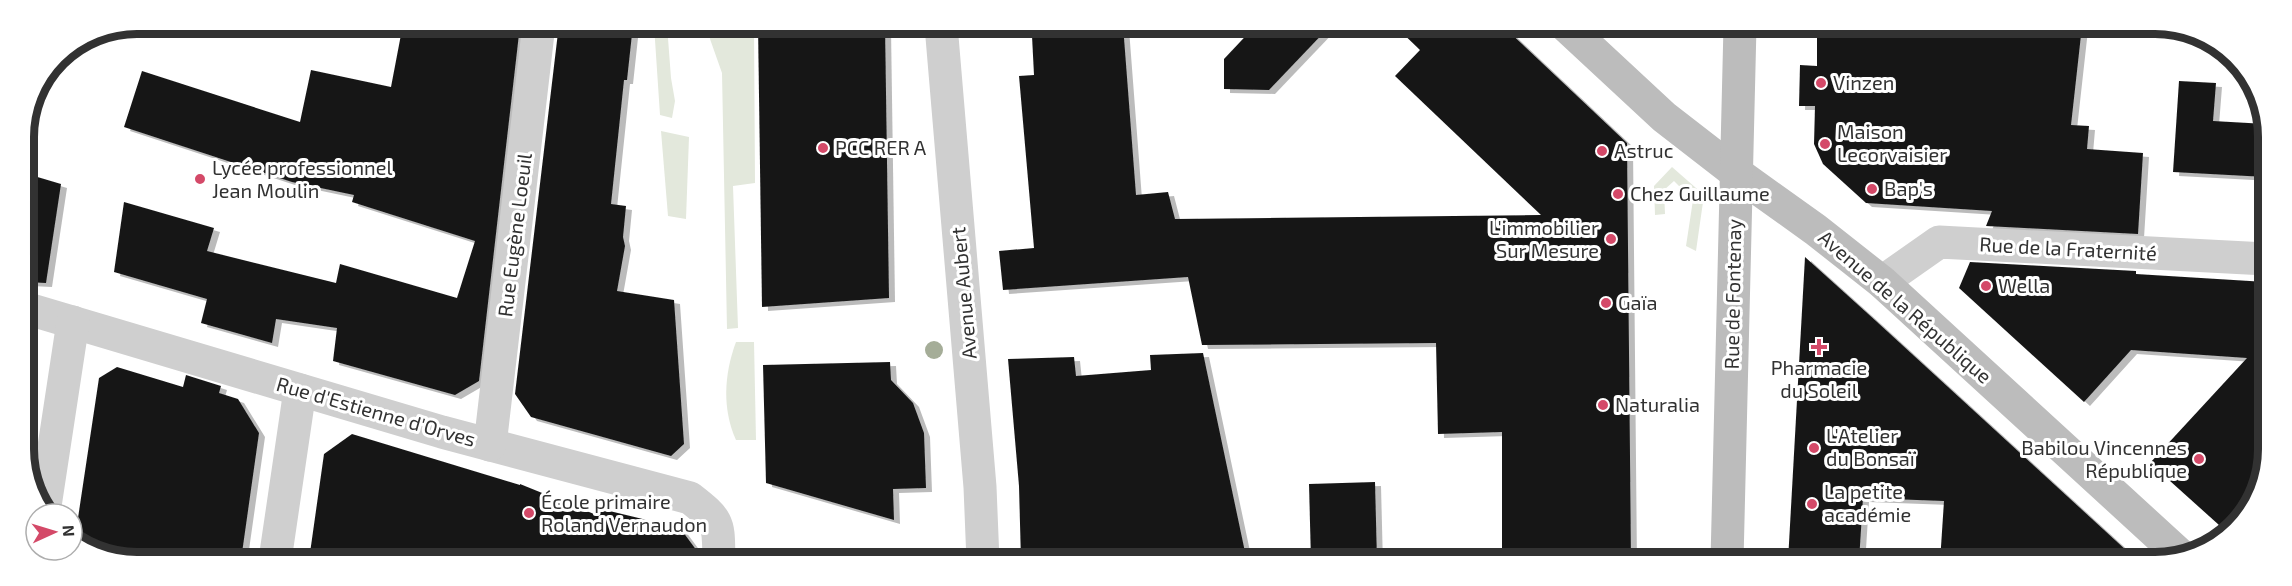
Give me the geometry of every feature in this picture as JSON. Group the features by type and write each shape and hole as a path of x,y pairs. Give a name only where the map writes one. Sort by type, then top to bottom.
{"street":[{"name":"Rue Eugène Loeuil","path":"490,445 538,34"},
{"name":"Avenue Aubert","path":"942,34 980,487 983,552"},
{"name":"Avenue de la République","path":"1575,34 1665,117 1882,282 2174,549"},
{"name":"Rue de Fontenay","path":"1727,551 1740,34"},
{"name":"Rue de la Fraternité","path":"1882,282 1939,242 2258,259"},
{"name":"Rue d'Estienne d'Orves","path":"34,311 490,445 690,498 709,513 718,527 719,552"},
{"path":"46,496 73,322"},
{"path":"277,552 300,390"}],"shaded area":[{"path":"655,34 668,34 675,101 672,118 660,115"},
{"path":"709,34 754,34 755,183 733,186 738,328 727,329 722,73"},
{"path":"661,131 689,137 686,219 668,216"},
{"path":"1672,167 1704,195 1696,251 1686,246 1693,200 1674,181 1664,190 1665,214 1655,215 1654,186"},
{"path":"736,342 754,342 756,440 736,440 728,416 727,379"}],"building":[{"path":"401,34 519,34 479,381 455,395 333,361 337,328 276,319 272,343 201,323 207,299 114,272 124,202 214,228 207,251 336,283 340,264 457,298 475,241 352,202 354,195 292,182 124,127 142,71 300,122 311,70 391,87"},
{"path":"558,34 632,34 627,80 624,80 611,204 626,206 623,237 625,246 617,291 674,300 684,444 671,456 531,417 515,394"},
{"name":"PCC RER A","path":"758,34 885,34 889,298 762,307"},
{"path":"1048,34 1124,34 1136,195 1168,192 1175,219 1541,215 1395,76 1420,50 1403,34 1511,34 1627,143 1631,551 1502,551 1502,432 1438,434 1436,343 1202,345 1188,277 1003,290 999,251 1034,248 1019,76 1034,75 1032,36 1048,36"},
{"path":"1248,34 1322,34 1269,90 1224,89 1224,59"},
{"path":"1817,34 2081,34 2071,125 2089,126 2087,149 2143,153 2138,234 1986,226 1992,211 1866,203 1823,164 1814,144 1815,106 1799,106 1800,65 1817,66"},
{"path":"2179,81 2216,83 2213,121 2257,123 2258,177 2173,172"},
{"path":"35,176 61,184 46,283 35,282"},
{"path":"1805,257 2127,551 1941,551 1944,501 1863,498 1860,551 1789,551"},
{"path":"1970,262 2136,271 2136,274 2258,282 2256,468 2244,500 2232,516 2221,527 2150,463 2247,358 2131,350 2084,402 1959,288"},
{"path":"1203,353 1245,551 1021,552 1019,486 1008,359 1074,357 1076,376 1151,370 1150,355"},
{"path":"890,362 891,380 913,403 924,433 926,488 893,489 894,520 766,483 763,365"},
{"path":"117,367 183,387 186,375 221,386 219,393 238,399 259,433 242,552 138,552 105,546 84,536 84,502 80,502 99,378"},
{"path":"352,434 520,484 599,516 593,507 680,528 698,552 310,552 324,454"},
{"path":"1375,482 1377,551 1311,551 1309,484"}],"place":[{"name":"Vinzen","path":"1821,83"},
{"name":"Maison Lecorvaisier","path":"1825,144"},
{"name":"PCC RER A","path":"823,148"},
{"name":"Astruc","path":"1602,151"},
{"name":"Lycée professionnel Jean Moulin","path":"200,179"},
{"name":"Bap's","path":"1872,189"},
{"name":"Chez Guillaume","path":"1618,194"},
{"name":"L'immobilier Sur Mesure","path":"1611,239"},
{"name":"Wella","path":"1986,286"},
{"name":"Gaïa","path":"1606,303"},
{"name":"Pharmacie du Soleil","path":"1819,347"},
{"name":"Naturalia","path":"1603,405"},
{"name":"L'Atelier du Bonsaï","path":"1814,448"},
{"name":"Babilou Vincennes République","path":"2199,459"},
{"name":"La petite académie","path":"1812,504"},
{"name":"École primaire Roland Vernaudon","path":"529,513"}]}
